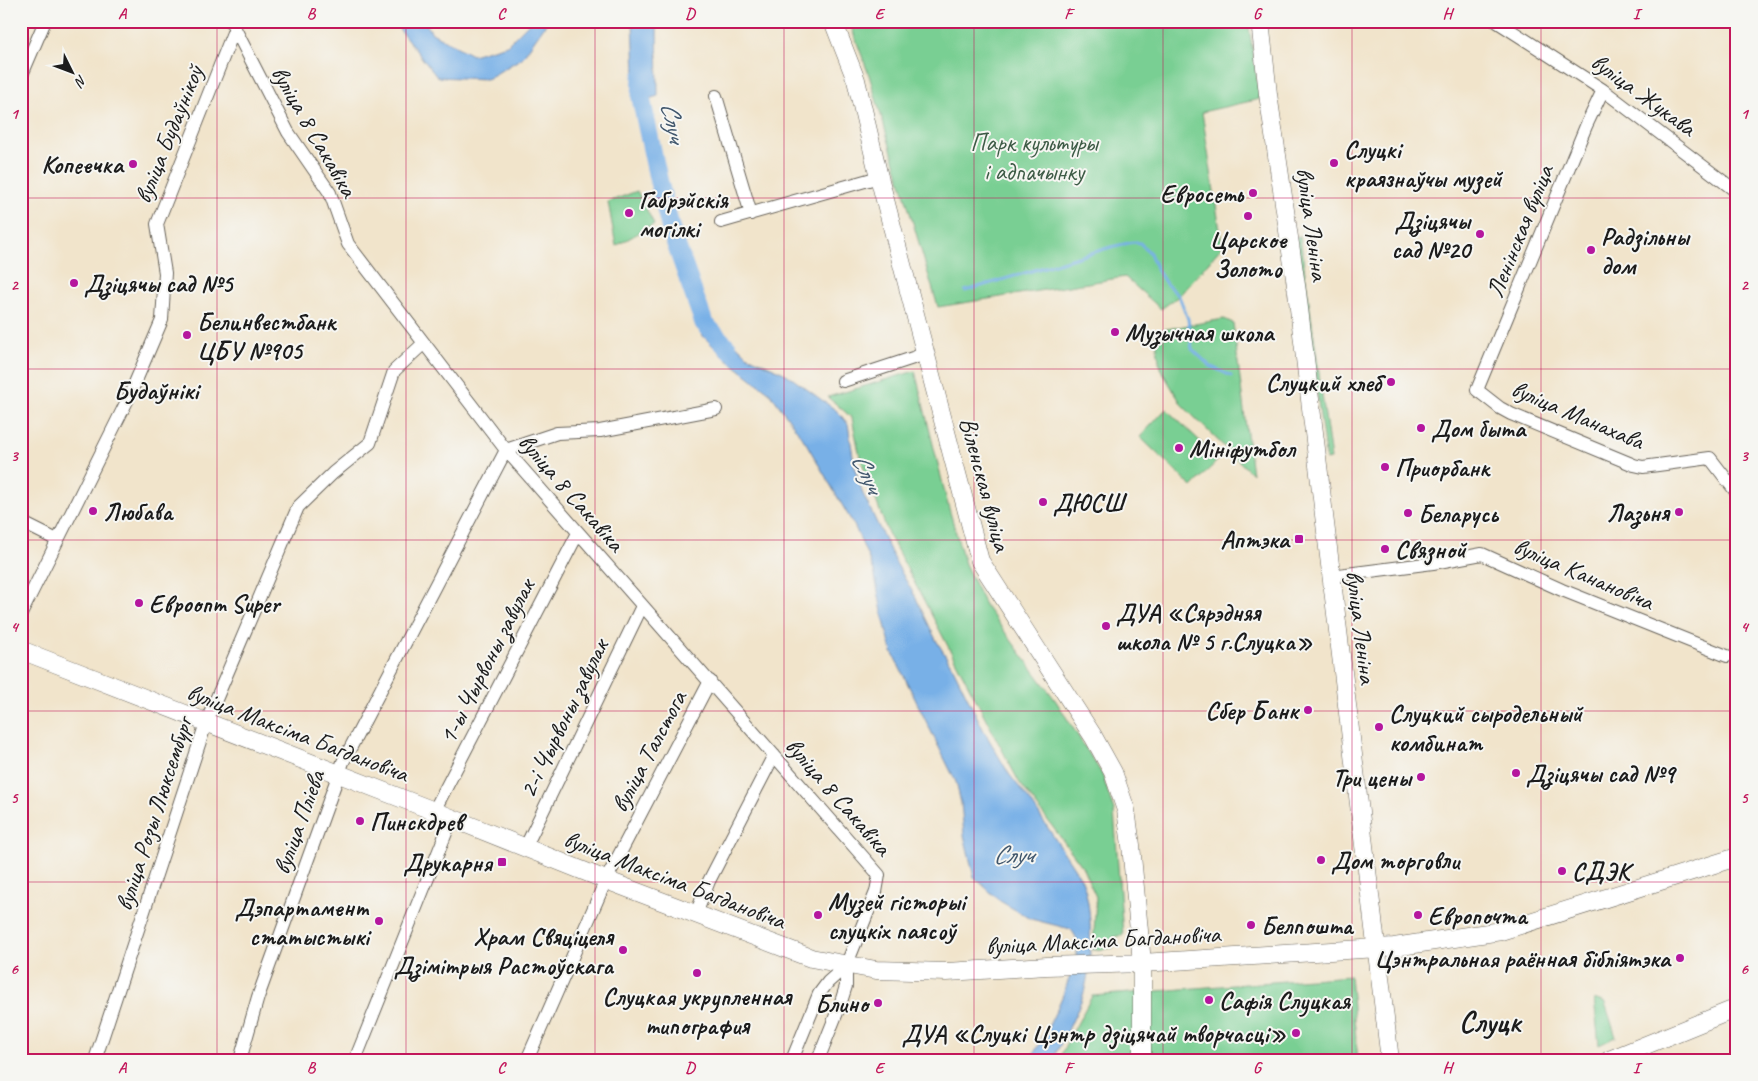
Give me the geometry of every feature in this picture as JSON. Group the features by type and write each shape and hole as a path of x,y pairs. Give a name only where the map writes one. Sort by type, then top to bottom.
{"main road":[{"name":"Віленская вуліца","path":"832,21 856,80 879,176 980,562 1093,736 1116,782 1126,810 1142,963 1142,1060"},
{"name":"вуліца Леніна","path":"1260,21 1297,292 1390,1060"},
{"name":"вуліца Максіма Багдановіча","path":"21,650 606,880 811,958 846,966 876,970 947,972 1142,963 1377,949 1439,941 1501,931 1737,857"},
{"path":"1610,1060 1737,1008"}],"street":[{"path":"21,77 45,21"},
{"name":"вуліца Жукава","path":"1496,21 1514,26 1603,90 1737,192"},
{"name":"вуліца 8 Сакавіка","path":"232,26 288,132 330,193 348,244 506,450 879,875 876,892 846,966"},
{"name":"вуліца Будаўнікоў","path":"21,614 129,397 162,320 165,273 156,224 232,26"},
{"name":"Ленінская вуліца","path":"1478,390 1586,126 1603,90"},
{"path":"716,96 751,214"},
{"path":"721,222 879,176"},
{"name":"вуліца Розы Люксембург","path":"95,1060 206,722 298,507 333,473 370,443 394,371 424,343"},
{"path":"843,381 916,356 925,351"},
{"name":"вуліца Манахава","path":"1478,390 1506,411 1634,466 1643,467 1710,458 1737,493"},
{"path":"506,450 557,433 600,431 716,409"},
{"name":"вуліца Пліева","path":"240,1060 258,997 340,775 343,762 506,450"},
{"path":"21,522 57,540"},
{"name":"1-ы Чырвоны завулак","path":"434,811 578,533"},
{"name":"вуліца Канановіча","path":"1331,576 1433,563 1482,554 1562,590 1727,656"},
{"name":"2-і Чырвоны завулак","path":"525,848 642,606"},
{"name":"вуліца Талстога","path":"527,1060 606,880 710,681"},
{"path":"696,914 710,881 774,755"},
{"path":"356,1060 452,818"},
{"path":"792,1060 819,994 828,982 846,966"},
{"path":"818,1060 846,986 846,966"}],"green space":[{"name":"Парк культуры і адпачынку","path":"849,21 1248,21 1260,99 1202,112 1222,244 1221,248 1179,296 1161,309 1125,277 938,307 869,75"},
{"name":"Габрэйскія могілкі","path":"637,191 654,224 616,246 608,202"},
{"path":"1300,237 1331,459 1326,460 1296,238"},
{"path":"1224,319 1233,323 1252,474 1182,405 1160,368 1155,331"},
{"path":"915,371 948,505 965,564 985,605 1056,701 1102,774 1114,811 1123,935 1113,937 1113,948 1093,950 1096,897 1082,866 1019,782 888,533 860,457 852,418 828,397"},
{"name":"Мініфутбол","path":"1166,409 1219,459 1192,487 1140,437"},
{"path":"1350,976 1358,1060 1058,1060 1092,996"},
{"path":"1594,999 1605,1003 1616,1037 1599,1045"}],"water":[{"path":"393,21 424,21 432,33 472,55 507,45 531,21 548,21 522,58 487,79 437,77"},
{"path":"633,21 657,21 658,96 636,103"},
{"name":"Случ","path":"716,325 748,356 786,374 837,411 848,424 855,469 863,494 896,563 916,598 936,640 953,668 984,731 1009,774 1031,802 1082,880 1089,907 1090,958 1088,974 1081,1001 1068,1031 1052,1060 1030,1060 1042,1040 1066,987 1076,956 1076,937 1070,929 1031,919 1000,901 974,877 964,835 961,803 956,782 892,652 874,571 855,527 806,443 770,393 726,359 702,335"}],"waterway":[{"name":"Случ","path":"642,77 641,98 671,230 704,323 728,348"},
{"path":"965,291 1111,247 1133,242 1140,243 1150,253 1156,268 1166,284 1179,296 1188,319 1192,349 1210,366 1231,376"}],"place":[{"name":"Слуцкі краязнаўчы музей","path":"1334,163"},
{"name":"Копеечка","path":"133,164"},
{"name":"Евросеть","path":"1253,193"},
{"name":"Габрэйскія могілкі","path":"629,213"},
{"name":"Царское Золото","path":"1248,216"},
{"name":"Дзіцячы сад №20","path":"1480,234"},
{"name":"Радзільны дом","path":"1591,250"},
{"name":"Дзіцячы сад №5","path":"74,283"},
{"name":"Музычная школа","path":"1115,332"},
{"name":"Белинвестбанк ЦБУ №905","path":"187,335"},
{"name":"Слуцкий хлеб","path":"1391,382"},
{"name":"Дом быта","path":"1421,428"},
{"name":"Мініфутбол","path":"1179,448"},
{"name":"Приорбанк","path":"1385,467"},
{"name":"ДЮСШ","path":"1043,502"},
{"name":"Любава","path":"93,511"},
{"name":"Лазьня","path":"1679,512"},
{"name":"Беларусь","path":"1408,513"},
{"name":"Аптэка","path":"1299,539"},
{"name":"Связной","path":"1385,549"},
{"name":"Евроопт Super","path":"139,603"},
{"name":"ДУА «Сярэдняя школа № 5 г.Слуцка»","path":"1106,626"},
{"name":"Сбер Банк","path":"1308,710"},
{"name":"Слуцкий сыродельный комбинат","path":"1379,727"},
{"name":"Дзіцячы сад №9","path":"1516,773"},
{"name":"Три цены","path":"1421,777"},
{"name":"Пинскдрев","path":"360,821"},
{"name":"Дом торговли","path":"1321,860"},
{"name":"Друкарня","path":"502,862"},
{"name":"СДЭК","path":"1562,871"},
{"name":"Музей гісторыі слуцкіх паясоў","path":"818,915"},
{"name":"Европочта","path":"1418,915"},
{"name":"Дэпартамент статыстыкі","path":"379,921"},
{"name":"Белпошта","path":"1251,925"},
{"name":"Храм Свяціцеля Дзімітрыя Растоўскага","path":"623,950"},
{"name":"Цэнтральная раённая бібліятэка","path":"1680,958"},
{"name":"Слуцкая укрупленная типография","path":"697,973"},
{"name":"Сафія Слуцкая","path":"1209,1000"},
{"name":"Блино","path":"878,1003"},
{"name":"ДУА «Слуцкі Цэнтр дзіцячай творчасці»","path":"1296,1033"}],"district":[{"name":"Будаўнікі","path":"156,390"},
{"name":"Слуцк","path":"1490,1022"}]}
